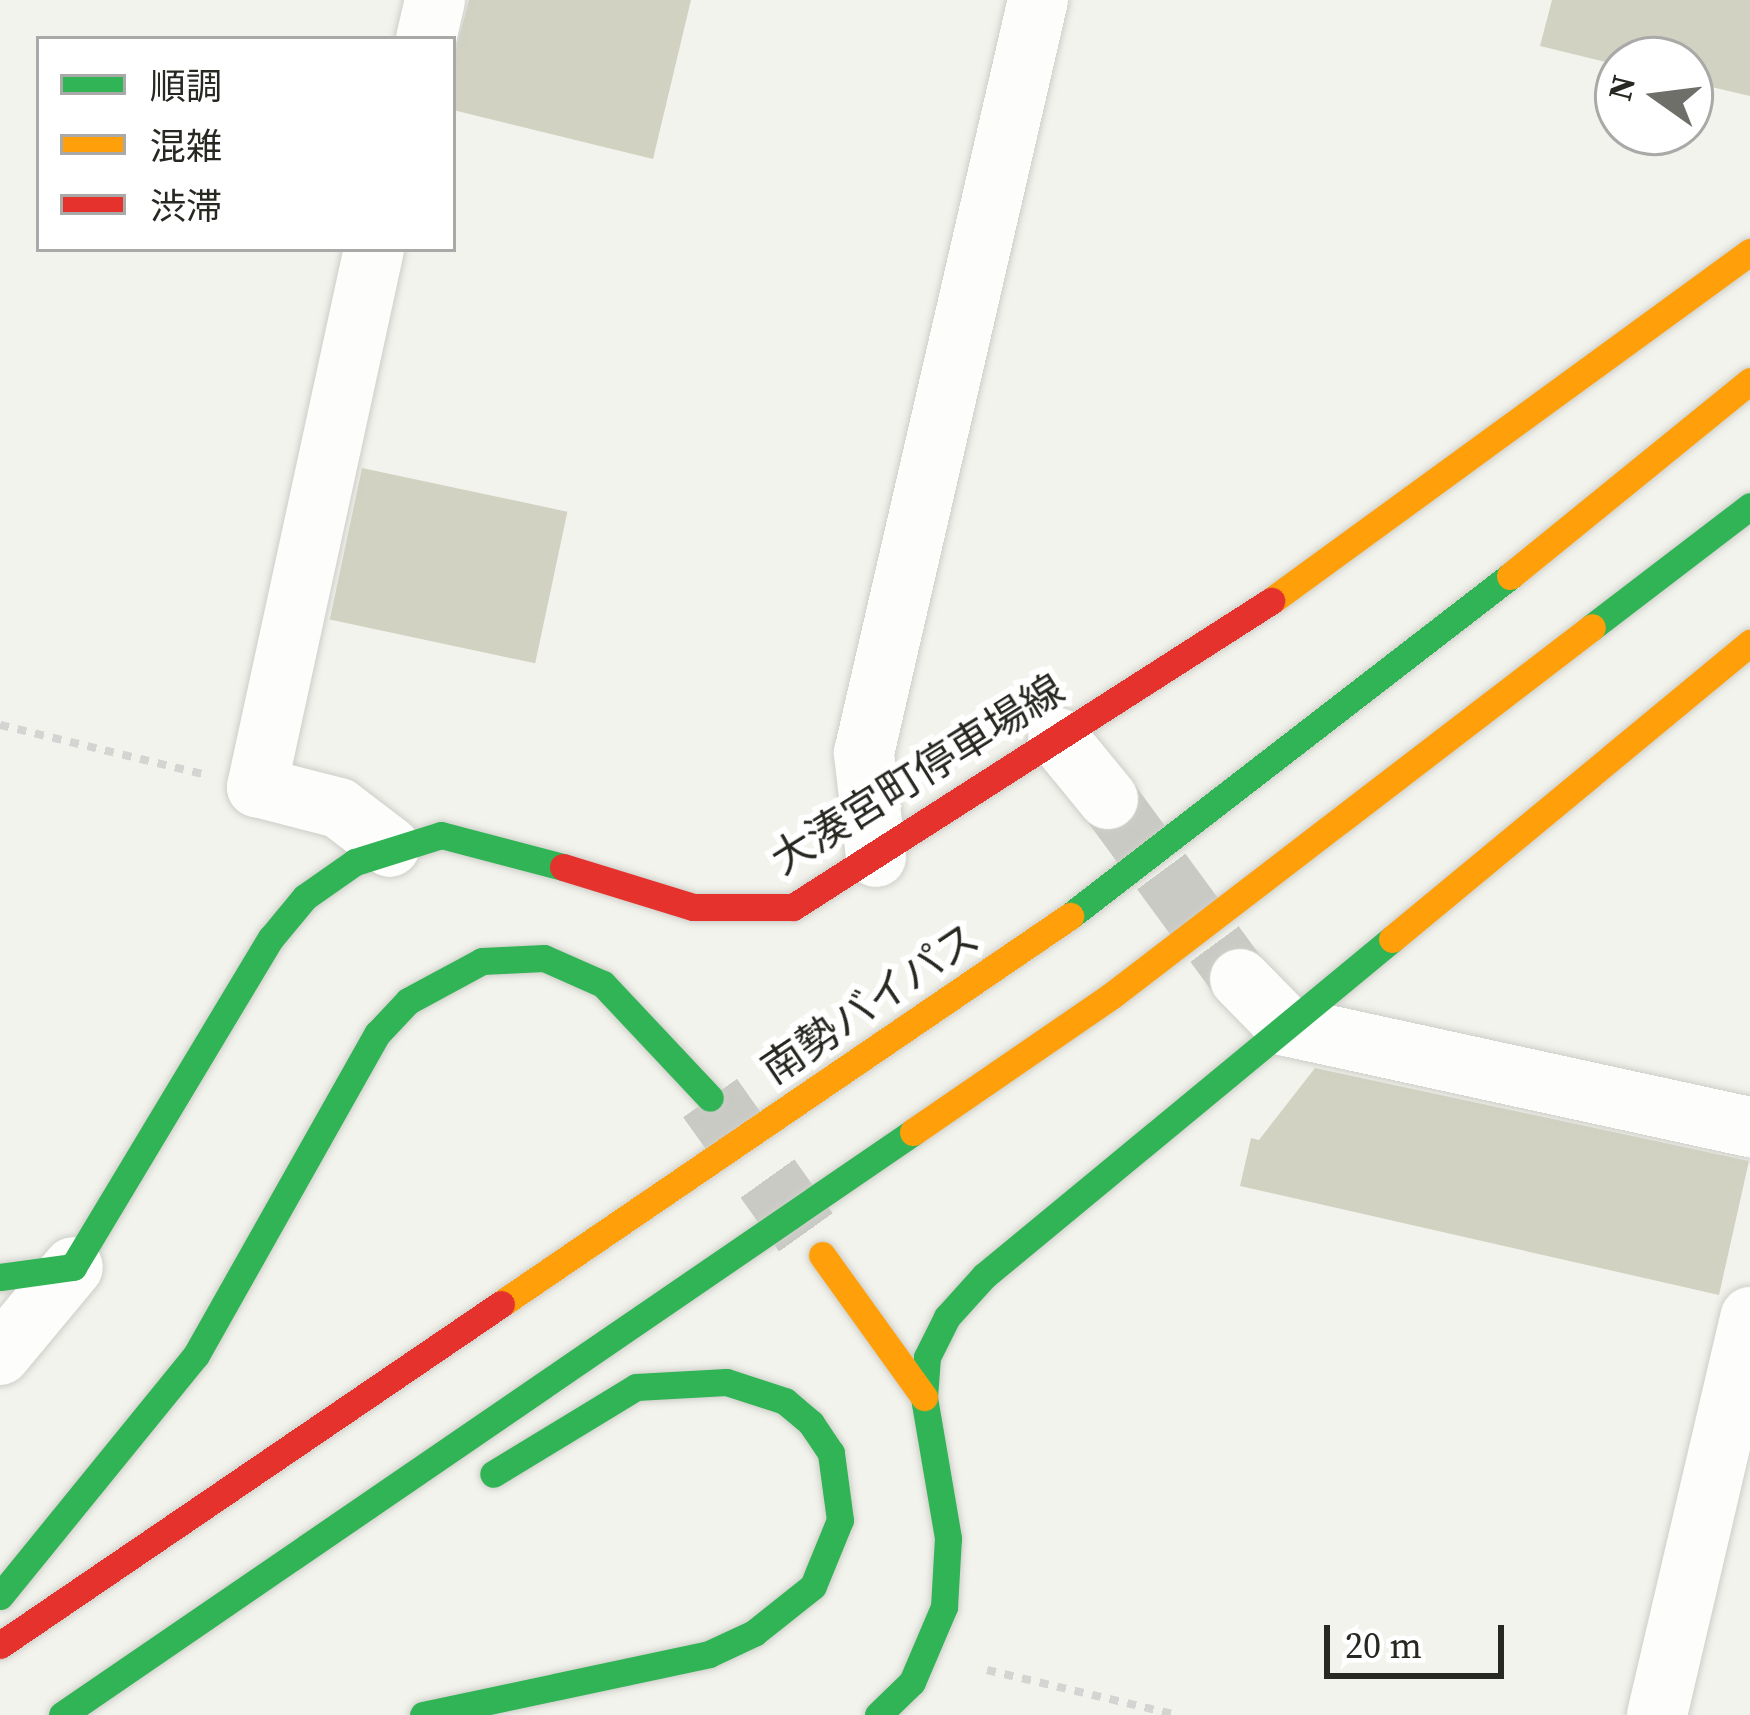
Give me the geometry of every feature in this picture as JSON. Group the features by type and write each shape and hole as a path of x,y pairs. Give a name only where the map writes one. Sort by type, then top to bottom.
{"main road":[{"name":"大湊宮町停車場線","path":"74,1267 271,938 305,897 390,847 441,836 489,842 611,886 741,912 793,907 1281,595 1750,252"},
{"name":"南勢バイパス","path":"0,1645 1069,918 1624,489 1750,381"},
{"path":"62,1715 1111,996 1750,506"},
{"path":"878,1715 912,1682 944,1607 948,1538 924,1397 927,1357 947,1317 984,1276 1750,643"},
{"path":"0,1596 196,1355 377,1034 407,1001 482,961 544,958 603,984 710,1098"},
{"path":"822,1256 924,1397"},
{"path":"0,1276 74,1267"},
{"path":"422,1715 709,1654 754,1633 813,1586 840,1520 831,1453 811,1423 758,1390 698,1379 660,1380 603,1400 466,1492"}],"street":[{"path":"427,36 435,0"},
{"path":"876,857 864,753 1038,0"},
{"path":"373,252 256,787 339,808 390,847"},
{"path":"1058,738 1108,799"},
{"path":"1240,979 1286,1026 1750,1127"},
{"path":"0,1355 74,1267"},
{"path":"1657,1715 1750,1317"}],"path":[{"path":"0,725 256,787"},
{"path":"923,1655 1178,1715"}],"building":[{"path":"469,0 691,0 653,159 456,111 456,49"},
{"path":"1552,0 1750,0 1750,96 1714,88 1714,36 1594,36 1594,59 1540,46"},
{"path":"362,468 567,512 535,663 330,620"},
{"path":"1315,1068 1749,1161 1719,1295 1240,1186 1251,1138 1259,1140"}],"tunnel":[{"path":"1108,799 1240,979"},
{"path":"710,1098 822,1255"}],"traffic: fast":[{"path":"1592,627 1750,506"},
{"path":"1070,916 1510,576"},
{"path":"0,1277 73,1267 271,938 305,897 355,862 441,835 563,867"},
{"path":"878,1715 912,1682 944,1607 948,1538 924,1397 927,1357 947,1317 984,1276 1392,939"},
{"path":"0,1596 196,1355 377,1034 408,1001 482,961 544,958 603,984 710,1098"},
{"path":"62,1715 913,1132"},
{"path":"423,1715 709,1654 754,1633 813,1586 840,1520 831,1453 811,1423 785,1401 726,1382 636,1387 493,1474"}],"traffic: slow":[{"path":"1271,601 1750,252"},
{"path":"1510,576 1750,381"},
{"path":"913,1132 1111,996 1592,627"},
{"path":"1392,939 1750,643"},
{"path":"501,1304 1070,916"},
{"path":"822,1255 924,1397"}],"traffic: jam":[{"path":"563,867 693,907 793,907 1271,601"},
{"path":"0,1645 501,1304"}]}
